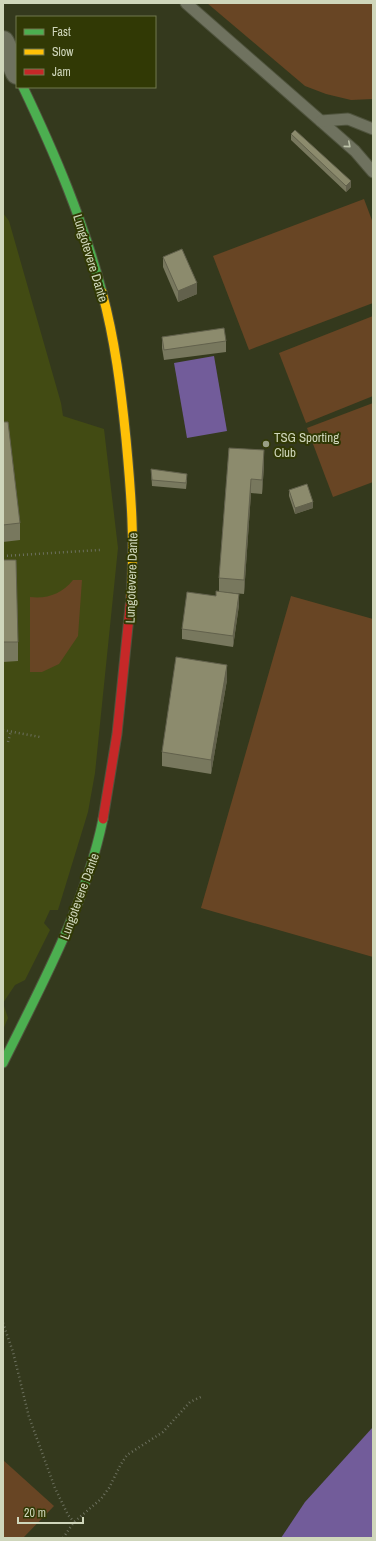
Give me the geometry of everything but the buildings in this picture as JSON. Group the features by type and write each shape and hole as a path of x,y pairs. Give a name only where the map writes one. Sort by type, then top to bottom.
{"street":[{"path":"3,42 16,71"},
{"name":"Lungotevere Dante","path":"3,1063 69,926 88,876 99,837 105,810 120,702 130,614 134,548 122,397 118,363 111,330 84,229 62,172 23,88"}],"lane":[{"path":"186,3 355,151 373,172"},
{"path":"321,121 348,119 373,129"}],"path":[{"path":"3,556 100,550"},
{"path":"3,730 40,737"},
{"path":"8,742 11,731"},
{"path":"3,1323 13,1352 29,1417 55,1488 68,1515 74,1522"},
{"path":"63,1538 74,1522 101,1499 109,1488 127,1455 163,1432 190,1402 203,1396"}],"shaded area":[{"path":"207,3 373,3 373,99 351,100 326,94 305,86"},
{"path":"364,199 373,223 373,303 249,350 213,256"},
{"path":"3,213 9,221 61,403 63,416 104,429 118,548 95,773 88,812 58,910 50,910 44,923 50,930 25,980 15,985 3,1003"},
{"path":"373,316 373,396 306,423 279,353"},
{"path":"214,356 227,431 187,438 174,363"},
{"path":"373,403 373,482 333,497 307,428"},
{"path":"73,580 82,580 78,636 59,664 42,672 30,672 30,597 42,597 54,594 64,589"},
{"path":"291,596 373,619 373,957 201,908"},
{"path":"3,1003 8,1018 3,1030"},
{"path":"373,1427 373,1538 281,1538 305,1502"},
{"path":"3,1460 54,1506 23,1538 3,1538"}],"traffic: fast":[{"path":"23,88 46,137 77,213 102,292"},
{"path":"3,1063 47,974 74,914 95,851 103,819"}],"traffic: slow":[{"path":"102,292 111,328 126,439 132,518 133,557 131,597"}],"traffic: jam":[{"path":"103,819 117,734 131,597"}],"place":[{"name":"TSG Sporting Club","path":"266,444"}]}
